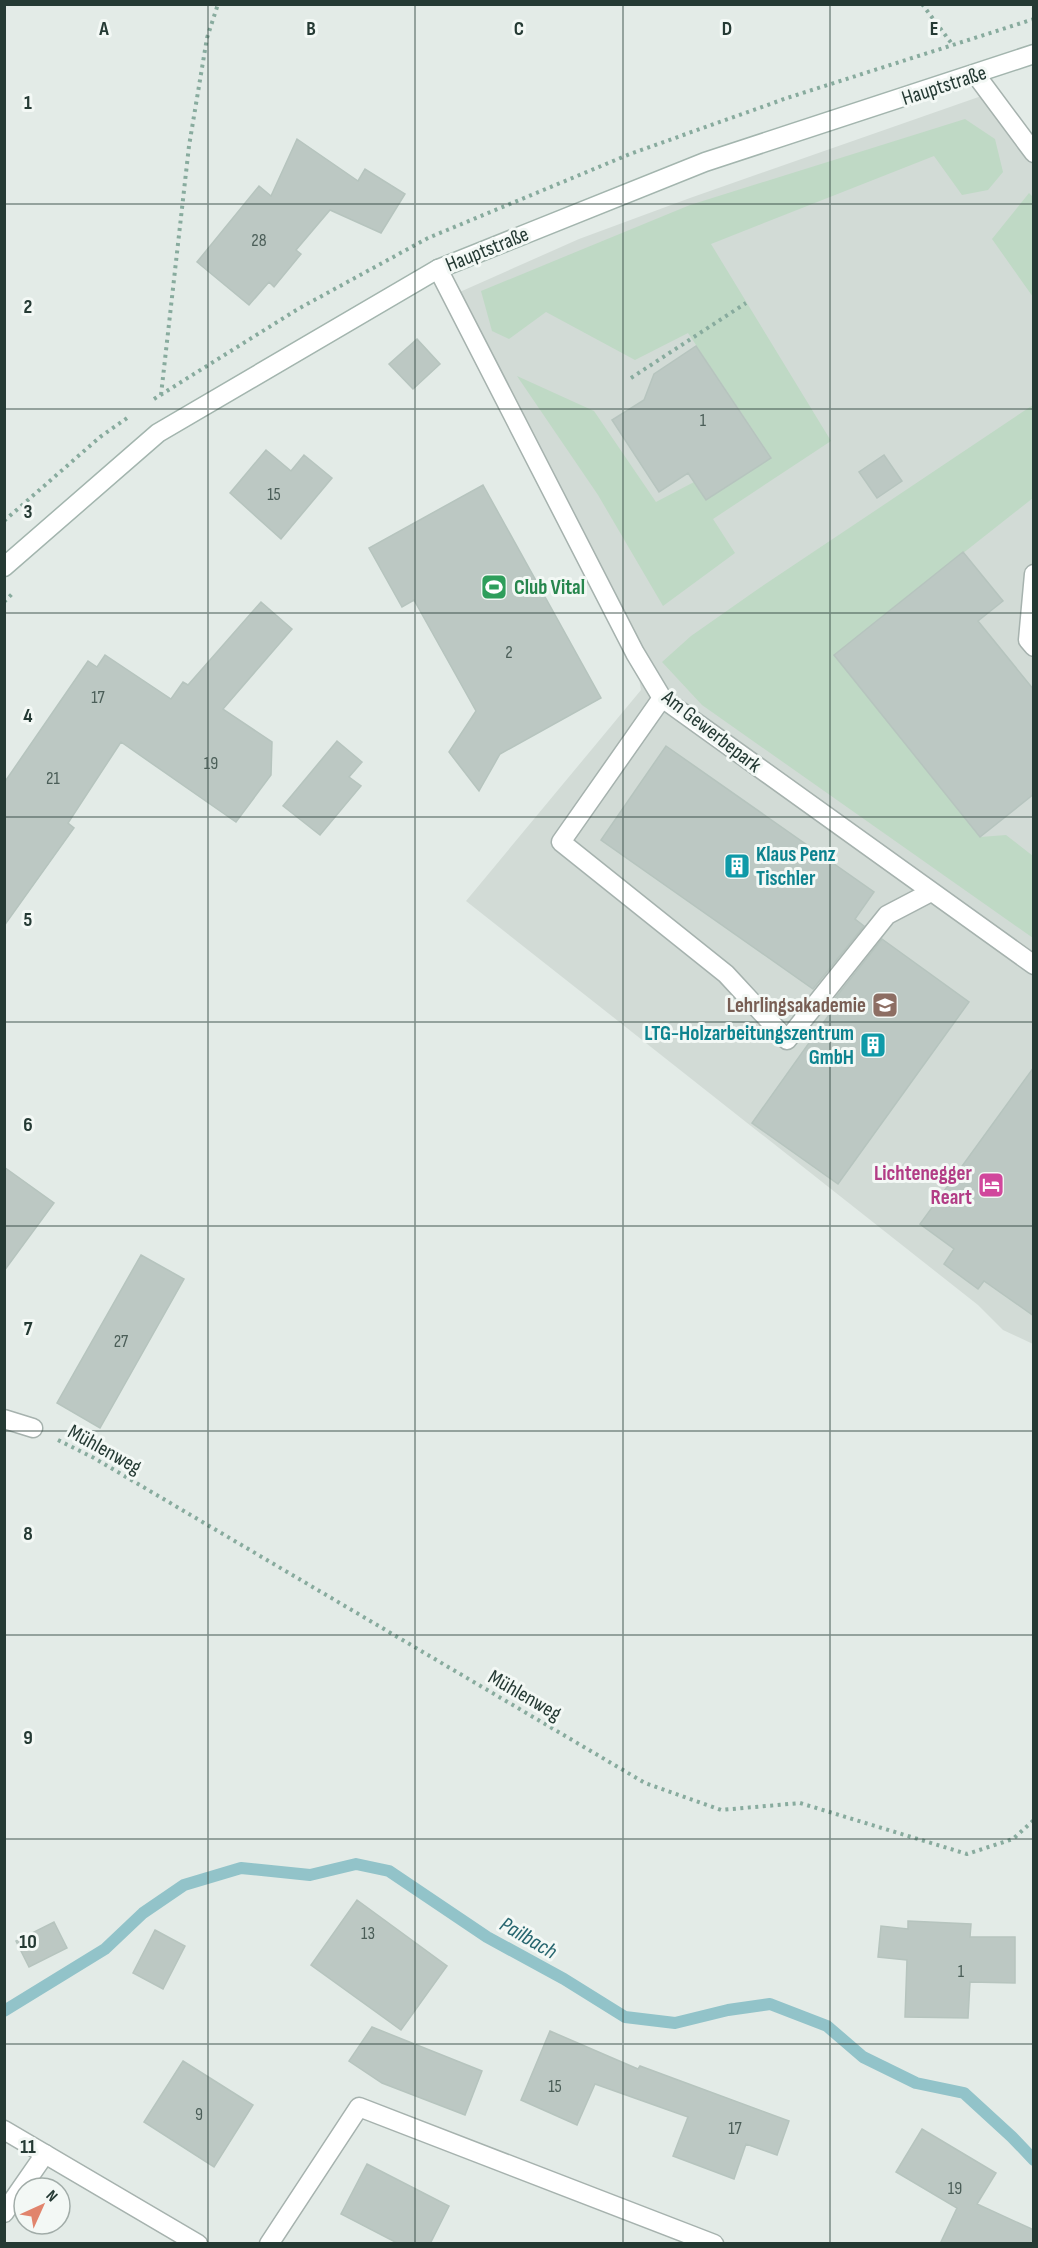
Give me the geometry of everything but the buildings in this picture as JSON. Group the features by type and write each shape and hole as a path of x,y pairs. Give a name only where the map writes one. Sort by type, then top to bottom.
{"street":[{"name":"Hauptstraße","path":"4,567 158,433 438,269 705,162 976,75 1034,54"},
{"path":"976,75 1034,153"},
{"name":"Am Gewerbepark","path":"438,269 635,653 662,698 1034,965"},
{"path":"1034,574 1028,640 1034,647"},
{"path":"662,698 561,842 726,974 787,1040 887,915 931,892"},
{"path":"4,1419 33,1428"},
{"path":"269,2244 358,2108 714,2244"},
{"path":"4,2130 198,2244"},
{"path":"4,2213 45,2154"}],"path":[{"path":"158,433 189,146 207,38 218,4"},
{"path":"922,4 976,75"},
{"path":"952,44 1034,19"},
{"path":"631,378 746,303"},
{"path":"4,602 17,589"},
{"name":"Mühlenweg","path":"33,1428 94,1458 645,1783 721,1810 800,1803 967,1854 1013,1839 1034,1820"}],"shaded area":[{"path":"990,93 1033,153 1033,1344 1003,1330 978,1305 466,901 641,690 635,653 453,295 579,239"}],"green space":[{"path":"965,119 995,139 1003,172 988,190 962,195 934,156 711,244 831,441 713,519 735,553 663,606 598,495 517,376 594,411 656,502 694,482 706,500 771,457 688,333 635,360 546,312 509,339 492,331 481,291 690,205"},
{"path":"1029,193 1034,198 1033,297 992,239"},
{"path":"1033,405 1033,498 834,655 980,837 1006,835 1033,856 1033,938 702,705 662,662 691,636 758,589"}],"waterway":[{"name":"Pailbach","path":"4,2011 105,1949 143,1913 184,1885 241,1868 310,1875 356,1864 389,1871 487,1937 564,1979 625,2017 675,2023 728,2010 770,2004 827,2026 863,2057 916,2083 964,2093 1034,2160"}],"place":[{"name":"Club Vital","path":"494,587"},
{"name":"Klaus Penz Tischler","path":"737,866"},
{"name":"Lehrlingsakademie","path":"885,1005"},
{"name":"LTG-Holzarbeitungszentrum GmbH","path":"873,1045"},
{"name":"Lichtenegger Reart","path":"991,1185"}]}
